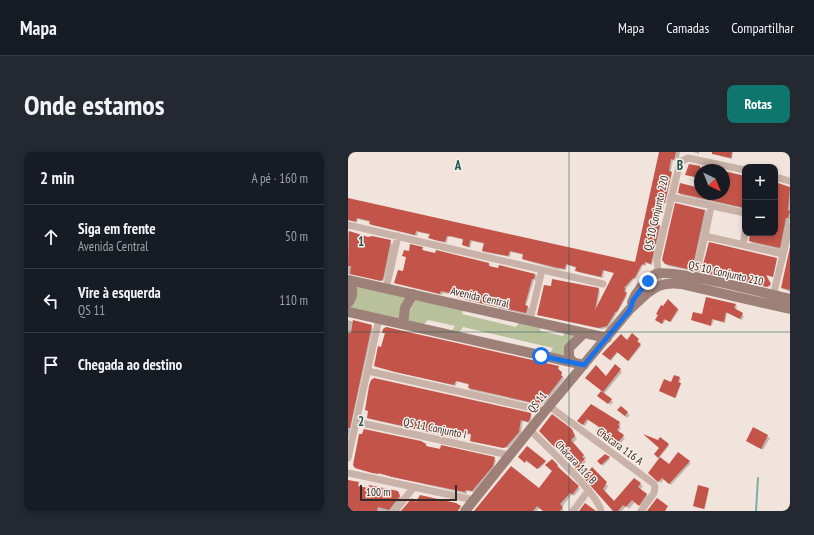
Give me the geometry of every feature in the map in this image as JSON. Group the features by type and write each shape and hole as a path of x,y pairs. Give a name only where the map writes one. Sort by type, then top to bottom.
{"street":[{"name":"QS 10 Conjunto 220","path":"659,285 657,259 680,162 685,158 694,159 742,169"},
{"path":"778,178 790,181"},
{"path":"671,197 742,212"},
{"path":"695,277 711,206"},
{"path":"348,225 604,284"},
{"path":"774,296 790,226"},
{"path":"386,288 398,236"},
{"path":"705,236 783,254"},
{"path":"743,245 744,236"},
{"path":"530,320 542,270"},
{"name":"QS 10 Conjunto 210","path":"657,274 670,273 695,277 790,300"},
{"name":"QS 11","path":"630,310 635,296 648,281 657,274"},
{"path":"348,280 353,288 353,294 348,303"},
{"name":"Avenida Central","path":"348,280 607,338"},
{"name":"QS 10 Conjunto 210","path":"659,285 666,283 681,284 790,309"},
{"name":"QS 11","path":"465,511 509,455 630,310 643,296 659,285"},
{"path":"403,324 405,308 413,294"},
{"path":"348,312 584,365"},
{"path":"348,458 379,319"},
{"path":"573,362 569,357 569,348 584,333"},
{"path":"368,371 547,409"},
{"name":"Chácara 116 A","path":"547,409 654,484 654,493 641,511"},
{"name":"QS 11 Conjunto I","path":"357,422 509,455"},
{"name":"Chácara 116 B","path":"530,430 588,491 600,505 601,511"},
{"path":"348,473 474,500"},
{"path":"395,511 413,488"},
{"path":"573,511 588,491"}],"green space":[{"path":"357,285 406,297 399,320 351,309"},
{"path":"415,300 464,309 462,314 516,327 519,323 541,326 540,331 563,336 566,331 576,334 567,346 564,355 550,353 553,348 463,327 459,333 452,331 455,326 428,320 423,325 405,321"}],"building":[{"path":"659,152 676,152 674,160 671,159 669,171 672,172 665,203 663,202 662,210 659,209 655,224 660,225 651,264 645,262 644,265 642,264 634,279 633,278 624,288 626,289 624,291 627,293 617,312 616,311 607,326 599,328 537,315 544,285 551,286 552,279 599,288 595,310 614,273 603,270 601,277 575,271 576,267 566,264 565,269 522,259 523,254 510,251 508,256 482,251 484,243 470,240 469,247 462,245 463,239 450,236 447,236 445,242 428,238 430,234 416,231 415,235 369,224 370,221 357,218 356,222 348,220 348,198 635,262"},
{"path":"712,152 732,152 731,158 712,154"},
{"path":"689,164 694,165 694,177 685,175"},
{"path":"730,172 742,175 742,207 709,200 730,200"},
{"path":"680,183 694,186 694,197 678,193"},
{"path":"778,183 790,187 788,210 790,211 788,218 786,218 780,248 749,241 750,236 778,236"},
{"path":"675,203 705,210 692,270 665,264 662,260"},
{"path":"349,231 368,237 372,236 391,240 383,279 381,281 350,274 351,266 348,266"},
{"path":"709,242 777,258 773,277 766,275 771,284 767,287 701,272"},
{"path":"410,244 423,247 422,250 435,253 436,250 489,263 489,266 498,268 499,265 535,274 534,279 532,279 525,305 528,306 526,313 467,300 454,296 454,294 441,291 440,294 394,283 398,270 403,271 406,257 402,256 404,250 409,251"},
{"path":"790,247 790,290 781,288"},
{"path":"706,297 736,304 734,308 743,313 740,319 726,312 724,322 712,319 711,326 691,320 693,312 702,314"},
{"path":"668,299 678,309 670,322 664,319 662,324 655,320 658,315 656,314 661,305 663,306"},
{"path":"353,320 372,325 350,428 348,428 348,333 351,333"},
{"path":"386,327 559,366 558,369 562,372 561,376 563,376 543,402 538,404 468,388 469,384 456,381 454,385 395,372 374,366 378,346 381,347 385,333 382,333 383,329"},
{"path":"632,333 639,339 637,341 641,344 628,361 617,352 610,360 602,354 621,334 627,340"},
{"path":"615,364 621,369 603,392 585,378 596,365 606,376"},
{"path":"674,375 680,377 678,382 681,383 675,398 659,391 664,379 671,382"},
{"path":"374,378 531,413 530,419 528,422 521,420 520,431 506,447 503,448 470,441 471,434 458,432 457,438 367,418 368,411 365,410 369,386 371,380"},
{"path":"601,391 612,399 608,404 597,396"},
{"path":"591,404 620,422 618,425 620,426 617,430 624,435 617,444 608,436 606,439 596,431 599,427 587,419 583,425 577,421"},
{"path":"621,406 628,412 625,416 617,410"},
{"path":"552,414 572,429 575,436 571,440 584,455 582,457 585,459 581,462 589,471 592,467 607,482 603,489 614,501 634,478 641,483 638,487 647,494 639,506 632,500 626,507 623,505 618,511 613,511 573,466 575,464 568,457 564,457 539,431"},
{"path":"753,427 768,435 761,449 746,441"},
{"path":"364,429 421,441 426,444 426,446 440,449 441,445 495,457 493,466 472,491 466,490 465,492 379,473 372,473 355,468 353,465 359,434 362,434"},
{"path":"643,434 658,440 660,437 669,444 658,458 654,454 659,448"},
{"path":"527,446 546,461 537,469 526,460 525,463 518,457"},
{"path":"678,452 690,461 669,484 662,478 658,482 648,473 660,457 669,464"},
{"path":"605,454 610,457 601,465 597,461"},
{"path":"552,459 558,465 557,466 579,486 572,495 570,493 560,504 563,507 560,511 543,511 537,506 533,511 474,511 511,466 539,488 552,471 545,465"},
{"path":"348,480 359,482 358,486 368,488 369,485 398,491 400,496 389,510 378,507 377,511 348,511"},
{"path":"698,485 709,488 704,509 693,506"},
{"path":"420,495 456,503 461,506 458,511 401,511 412,498 416,502"},
{"path":"657,498 668,506 665,511 647,511"},
{"path":"585,503 596,511 579,511"}],"waterway":[{"path":"756,511 758,478"}],"route":[{"path":"541,356 584,365 630,310 633,300 648,281"}]}
